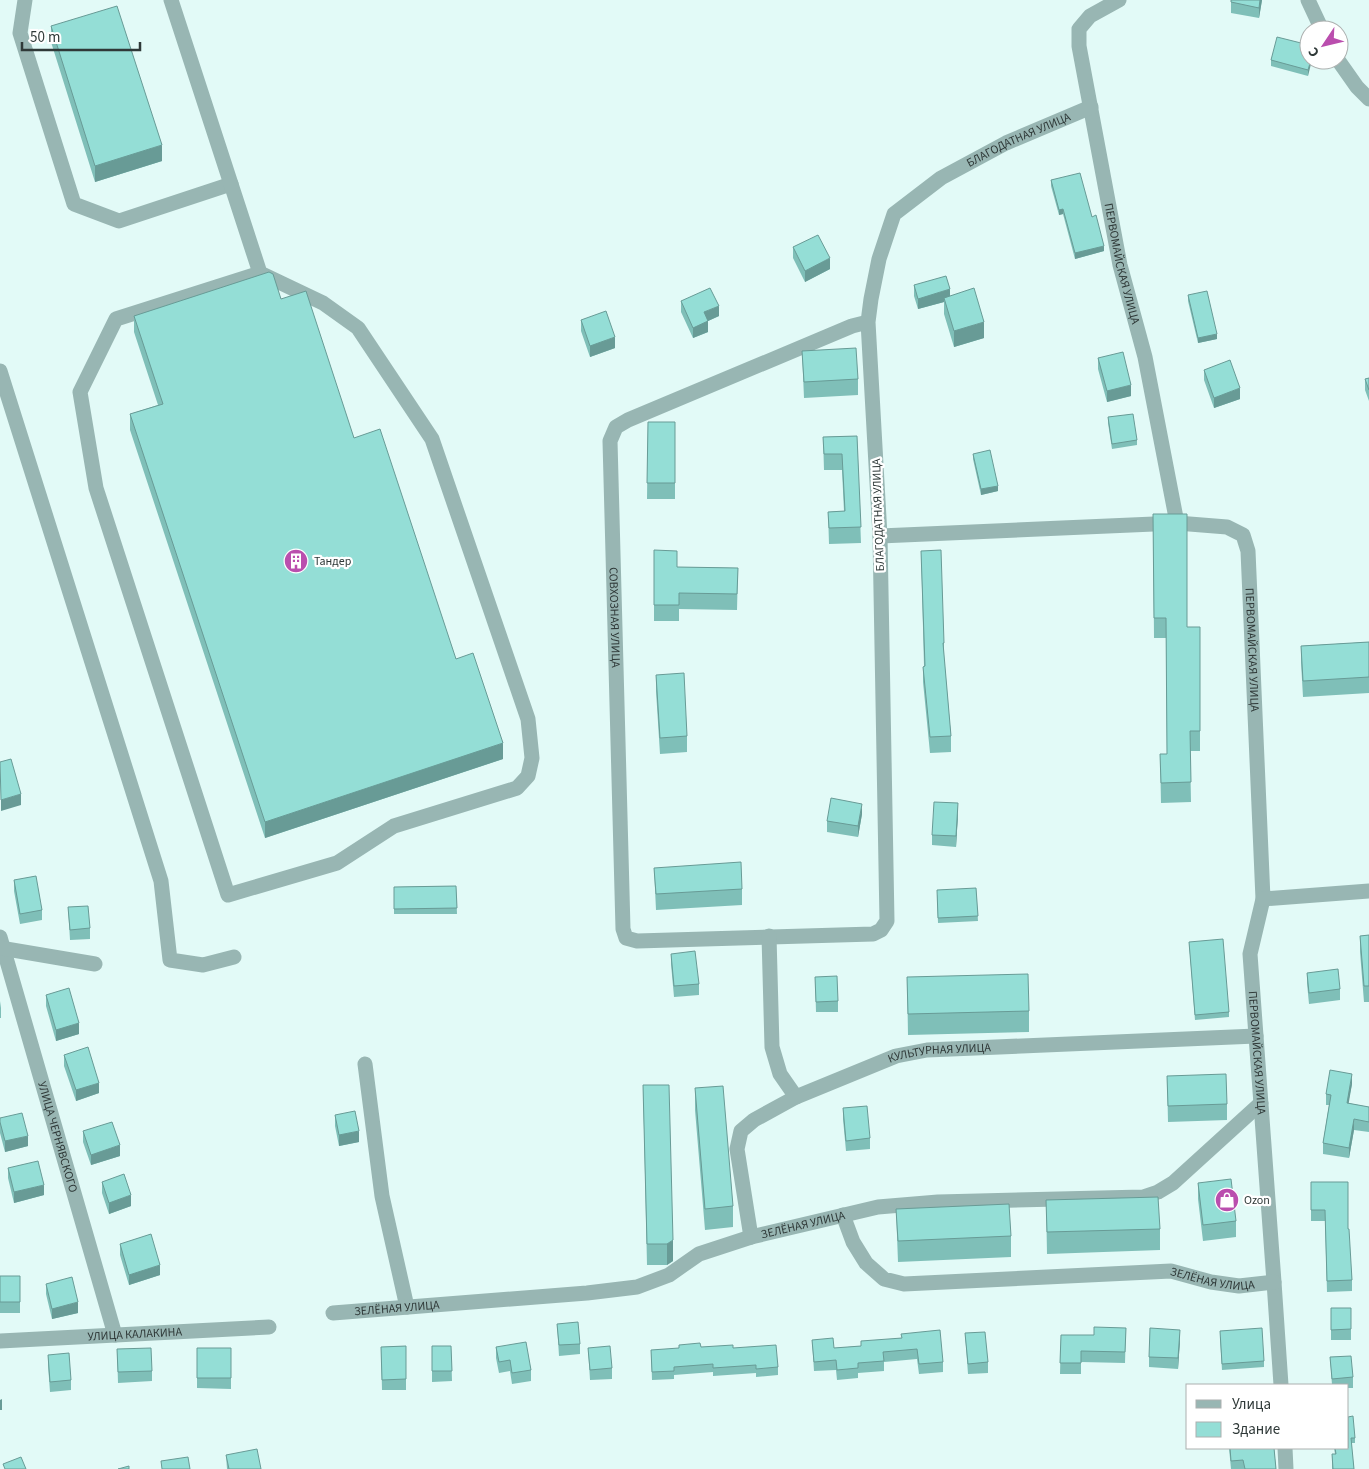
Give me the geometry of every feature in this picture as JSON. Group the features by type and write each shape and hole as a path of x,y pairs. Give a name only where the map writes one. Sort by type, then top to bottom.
{"street":[{"path":"25,0 20,33 74,204 119,221 231,184"},
{"path":"171,0 260,272 323,303 358,328 432,439 528,719 532,758 528,776 517,788 394,826 337,863 228,895 96,488 80,392 116,319 260,272"},
{"name":"ПЕРВОМАЙСКАЯ УЛИЦА","path":"1119,0 1090,16 1078,29 1079,46 1120,265 1145,357 1177,523 1227,527 1243,536 1248,551 1263,899 1250,954 1281,1384"},
{"path":"1308,0 1317,20"},
{"path":"1345,70 1369,100"},
{"name":"БЛАГОДАТНАЯ УЛИЦА","path":"769,936 873,934 881,930 887,921 880,536 868,322 880,259 894,214 940,178 1006,142 1091,107"},
{"name":"СОВХОЗНАЯ УЛИЦА","path":"769,936 637,941 626,938 622,929 610,441 616,427 628,420 852,326 868,322"},
{"path":"0,371 161,880 170,960 202,965 234,957"},
{"path":"880,536 1177,523"},
{"path":"1263,899 1369,891"},
{"path":"769,936 772,1047 780,1074 796,1097"},
{"path":"1,945 94,964"},
{"name":"УЛИЦА ЧЕРНЯВСКОГО","path":"1,945 114,1335"},
{"name":"КУЛЬТУРНАЯ УЛИЦА","path":"751,1236 737,1149 741,1131 754,1120 796,1097 896,1056 927,1050 1256,1036"},
{"path":"365,1064 382,1196 407,1307"},
{"path":"843,1214 878,1207 938,1202 1143,1197 1158,1192 1173,1183 1261,1103"},
{"name":"ЗЕЛЁНАЯ УЛИЦА","path":"333,1313 578,1294 637,1287 669,1275 699,1254 751,1236 843,1214 852,1242 866,1263 884,1279 904,1284 1171,1272 1211,1282 1239,1286 1274,1282"},
{"name":"УЛИЦА КАЛАКИНА","path":"0,1341 269,1326"},
{"path":"1285,1449 1286,1469"}],"building":[{"path":"1231,0 1260,0 1259,8 1231,2"},
{"path":"117,6 162,145 95,166 51,26"},
{"path":"1277,37 1299,42 1299,68 1271,60"},
{"path":"1080,173 1092,217 1096,215 1104,246 1075,253 1063,209 1059,210 1051,180"},
{"path":"818,235 830,258 805,271 793,247"},
{"name":"Тандер","path":"269,272 273,274 281,299 306,291 354,438 380,429 456,659 473,653 503,743 265,822 130,414 163,404 134,316"},
{"path":"946,276 950,289 918,299 914,285"},
{"path":"710,288 719,306 704,312 708,321 693,328 681,301"},
{"path":"974,288 984,322 954,331 944,298"},
{"path":"1207,291 1217,334 1198,338 1188,295"},
{"path":"606,311 615,337 590,346 581,320"},
{"path":"856,348 858,379 804,382 802,351"},
{"path":"1123,352 1131,385 1107,391 1098,358"},
{"path":"1230,360 1240,388 1214,398 1204,370"},
{"path":"1369,378 1369,390 1365,379"},
{"path":"1133,414 1137,440 1112,444 1108,417"},
{"path":"648,422 675,422 675,483 647,483"},
{"path":"857,436 861,527 829,528 828,512 845,511 842,454 824,454 823,437"},
{"path":"990,450 998,486 981,489 973,454"},
{"path":"1153,514 1187,514 1187,627 1200,627 1200,731 1190,731 1191,782 1161,783 1160,754 1167,754 1166,618 1154,618"},
{"path":"654,550 677,551 677,567 738,568 737,594 679,593 679,605 654,605"},
{"path":"941,550 943,643 951,736 930,737 923,667 925,666 921,551"},
{"path":"1369,642 1369,677 1303,681 1301,646"},
{"path":"684,673 687,736 660,738 656,675"},
{"path":"11,759 21,794 1,800 0,762"},
{"path":"831,798 862,804 858,826 827,821"},
{"path":"934,802 958,803 956,836 932,835"},
{"path":"741,862 742,889 656,894 654,868"},
{"path":"36,876 42,910 20,914 14,880"},
{"path":"456,886 457,908 394,909 394,887"},
{"path":"976,888 978,916 938,918 937,890"},
{"path":"88,906 90,928 70,930 68,907"},
{"path":"1369,935 1369,986 1364,986 1360,936"},
{"path":"1223,939 1229,1012 1195,1015 1189,942"},
{"path":"695,951 699,984 674,986 671,954"},
{"path":"1338,969 1340,989 1309,993 1307,973"},
{"path":"1028,974 1029,1011 908,1014 907,977"},
{"path":"837,976 838,1001 816,1002 815,977"},
{"path":"69,988 79,1023 56,1030 46,995"},
{"path":"88,1047 99,1083 76,1090 64,1055"},
{"path":"1330,1070 1352,1074 1347,1103 1369,1107 1369,1122 1354,1119 1349,1148 1323,1143 1331,1095 1326,1094"},
{"path":"1226,1074 1227,1104 1168,1106 1167,1076"},
{"path":"643,1085 669,1085 673,1240 667,1244 647,1244"},
{"path":"723,1086 733,1206 705,1209 695,1088"},
{"path":"867,1106 870,1138 846,1141 843,1108"},
{"path":"355,1111 359,1131 339,1135 335,1115"},
{"path":"22,1113 28,1136 5,1141 0,1118"},
{"path":"112,1122 120,1145 91,1155 83,1131"},
{"path":"38,1161 44,1185 14,1192 8,1168"},
{"path":"124,1174 131,1195 109,1203 102,1182"},
{"path":"1231,1179 1236,1221 1203,1225 1198,1183"},
{"path":"1311,1182 1348,1182 1348,1229 1352,1280 1327,1281 1325,1210 1311,1210"},
{"path":"1158,1197 1160,1229 1047,1232 1046,1200"},
{"path":"1009,1204 1011,1236 898,1241 896,1209"},
{"path":"151,1234 160,1265 129,1275 120,1244"},
{"path":"0,1276 20,1276 20,1302 0,1302"},
{"path":"72,1277 78,1302 52,1309 46,1284"},
{"path":"1331,1308 1351,1308 1351,1329 1331,1330"},
{"path":"578,1322 580,1344 559,1345 557,1324"},
{"path":"1094,1327 1126,1328 1125,1352 1081,1351 1081,1363 1060,1363 1061,1335 1094,1335"},
{"path":"1150,1328 1180,1330 1178,1358 1149,1357"},
{"path":"1262,1328 1264,1361 1222,1364 1220,1331"},
{"path":"940,1330 943,1362 919,1364 917,1349 883,1352 884,1361 858,1363 858,1368 837,1370 836,1360 814,1362 812,1340 833,1338 834,1348 861,1346 861,1341 902,1338 901,1334"},
{"path":"985,1332 988,1362 968,1364 965,1333"},
{"path":"526,1342 531,1370 512,1373 510,1360 499,1362 496,1347"},
{"path":"700,1343 701,1347 733,1345 733,1348 776,1345 778,1367 756,1369 756,1365 713,1368 713,1364 674,1367 674,1371 652,1372 651,1350 679,1348 679,1345"},
{"path":"406,1346 406,1379 382,1380 381,1347"},
{"path":"432,1346 451,1346 452,1371 432,1371"},
{"path":"610,1346 612,1368 590,1370 588,1348"},
{"path":"151,1348 152,1371 118,1372 117,1349"},
{"path":"197,1348 231,1348 231,1378 197,1378"},
{"path":"69,1353 71,1380 50,1382 48,1355"},
{"path":"1351,1356 1353,1377 1332,1379 1330,1357"},
{"path":"1353,1416 1355,1438 1351,1438 1354,1469 1333,1469 1332,1454 1336,1454 1335,1449 1349,1449 1349,1417"},
{"path":"257,1449 261,1469 229,1469 226,1455"},
{"path":"1230,1449 1274,1449 1276,1469 1245,1469 1243,1460 1231,1461"},
{"path":"21,1457 26,1469 5,1469 3,1464"},
{"path":"188,1457 190,1469 162,1469 161,1461"},
{"path":"129,1466 129,1469 118,1469"}],"place":[{"name":"Тандер","path":"296,561"},
{"name":"Ozon","path":"1227,1200"}]}
